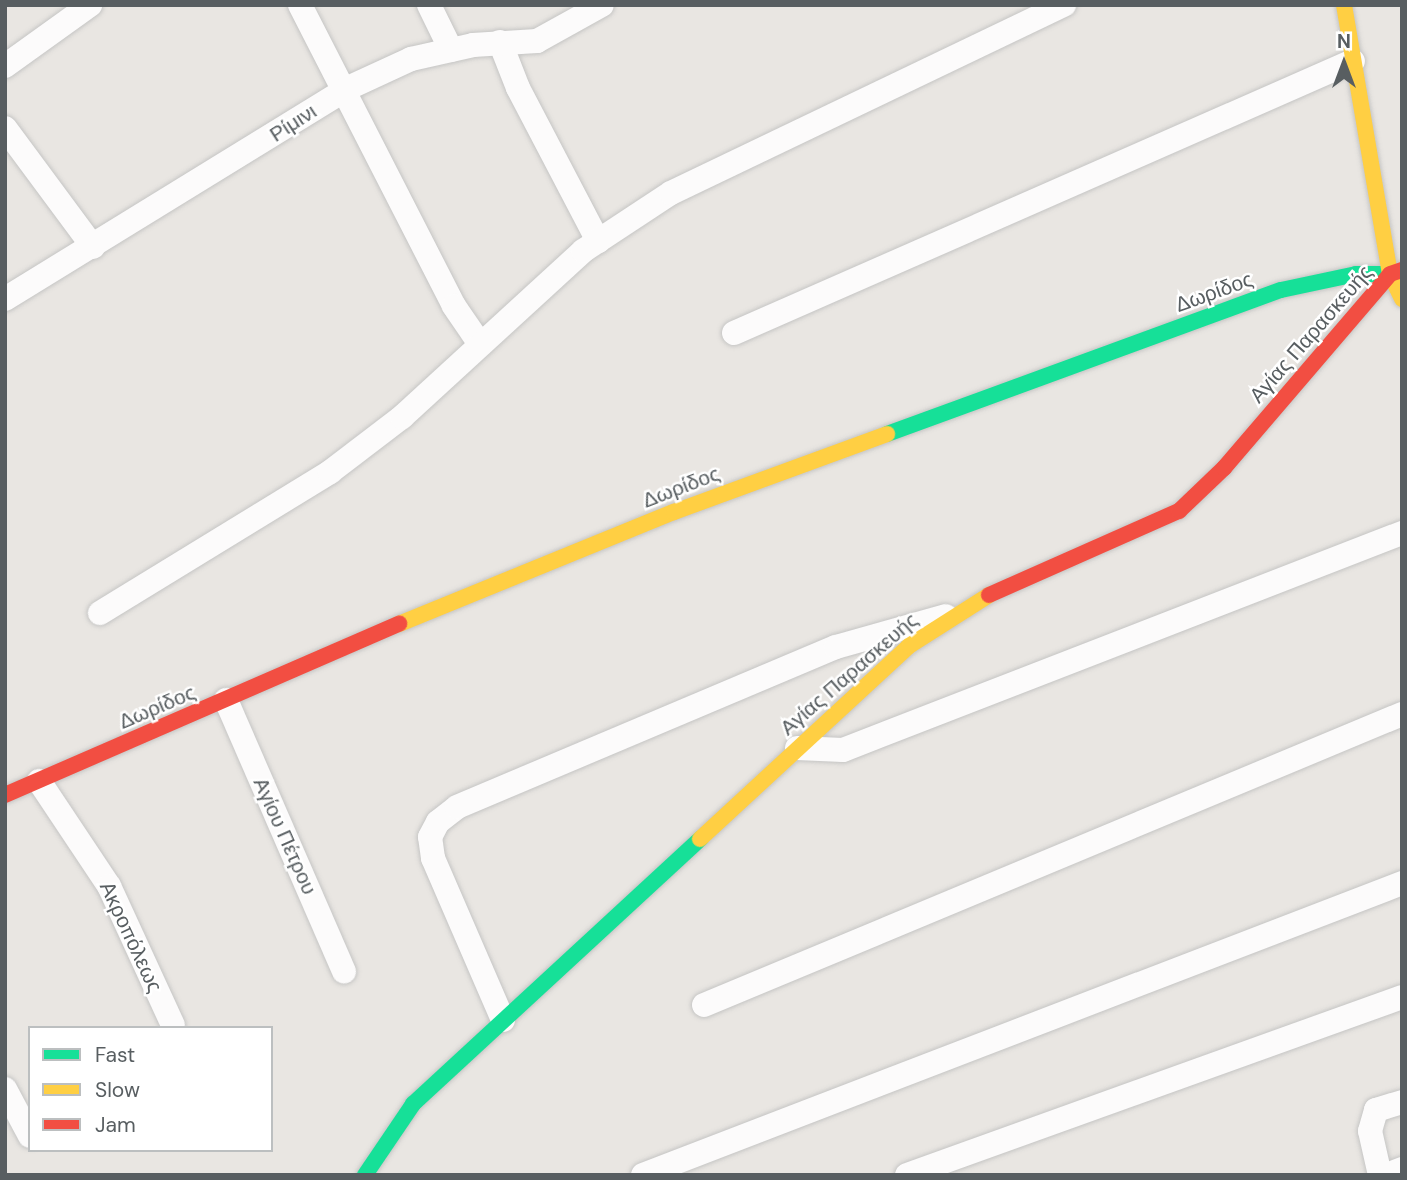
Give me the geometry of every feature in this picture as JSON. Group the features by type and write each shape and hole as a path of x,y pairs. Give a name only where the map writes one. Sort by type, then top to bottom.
{"street":[{"path":"5,66 90,5"},
{"path":"300,5 346,89 454,306 480,344"},
{"path":"429,5 451,50"},
{"name":"Ρίμινι","path":"5,299 346,89 411,60 500,42 537,41 603,5"},
{"path":"100,613 330,472 402,417 480,344 598,241 671,193 1064,5"},
{"path":"1344,5 1402,299"},
{"path":"500,42 518,88 598,241"},
{"path":"734,333 1353,61"},
{"path":"5,128 93,247"},
{"name":"Αγίας Παρασκευής","path":"365,1175 413,1104 909,646 953,615 1179,511 1224,468 1396,272"},
{"name":"Δωρίδος","path":"5,795 486,586 867,440 1281,290 1356,274 1396,272"},
{"path":"797,748 843,750 1402,533"},
{"path":"503,1020 433,858 430,837 438,822 457,807 836,646 908,623 953,615"},
{"name":"Αγίου Πέτρου","path":"226,700 344,972"},
{"path":"704,1005 1402,714"},
{"name":"Ακροπόλεως","path":"39,781 109,886 173,1025"},
{"path":"643,1175 1402,883"},
{"path":"907,1175 1402,997"},
{"path":"5,1089 28,1132"},
{"path":"1380,1175 1370,1131 1376,1110 1402,1102"},
{"path":"1387,1175 1402,1169"}],"traffic: fast":[{"path":"887,434 1281,290 1356,274 1390,274"},
{"path":"365,1175 413,1104 700,839"}],"traffic: slow":[{"path":"1344,5 1390,274 1402,299"},
{"path":"399,624 674,512 887,434"},
{"path":"700,839 909,646 989,595"}],"traffic: jam":[{"path":"989,595 1179,511 1224,468 1390,274 1402,270"},
{"path":"5,795 399,624"}]}
